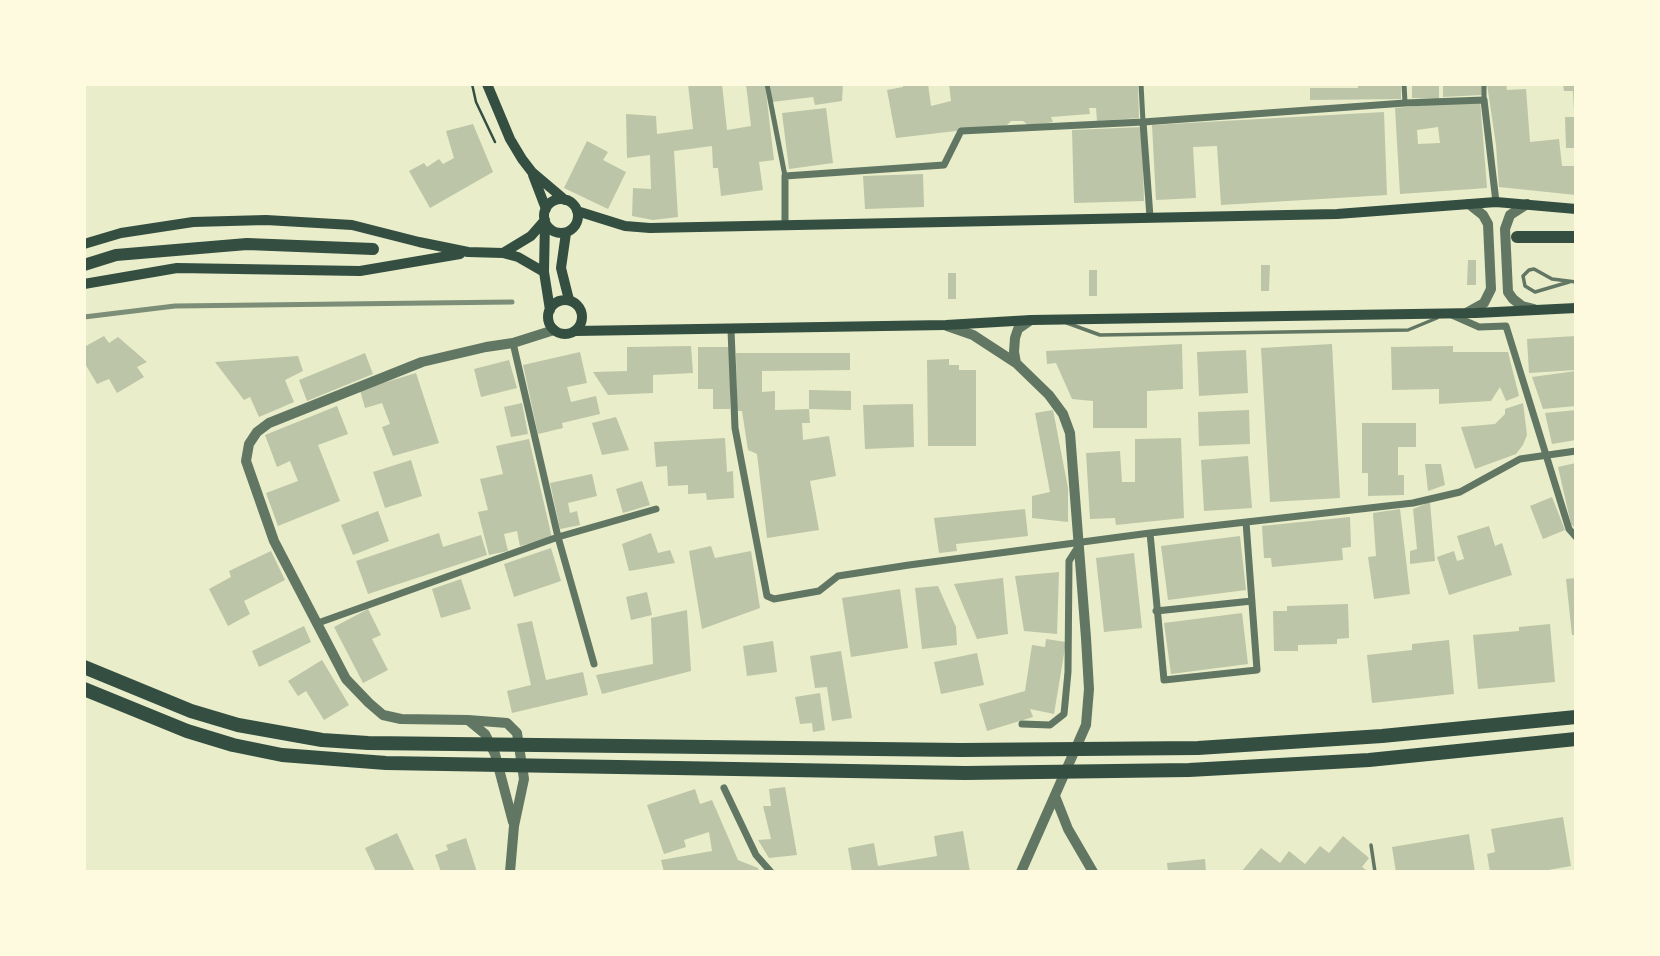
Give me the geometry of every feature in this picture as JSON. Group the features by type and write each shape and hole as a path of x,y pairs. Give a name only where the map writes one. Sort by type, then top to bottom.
{"highway":[{"path":"84,667 191,711 238,725 276,733 368,743 961,750 1198,748 1382,736 1576,717"},
{"path":"84,689 187,731 233,745 282,755 386,763 965,773 1189,770 1369,760 1576,739"}],"main road":[{"path":"487,84 510,139 532,172 570,202 577,211 625,226 1337,214 1496,202 1576,209"},
{"path":"532,172 546,225 555,233 566,233"},
{"path":"503,253 531,236 554,201 565,200"},
{"path":"569,300 561,268 566,233 577,222 577,211"},
{"path":"545,215 544,272 550,310 548,321 554,330 564,334 575,331 946,325 1057,319 1449,314 1576,308"},
{"path":"84,244 121,233 193,222 266,220 352,225 468,252 503,253 518,257 544,272"},
{"path":"1517,237 1576,237"},
{"path":"84,265 116,255 233,245 373,249"},
{"path":"84,284 177,268 360,271 468,252"},
{"path":"550,310 557,301 569,300 578,306 581,322 575,331"}],"street":[{"path":"767,84 785,176 785,225"},
{"path":"1141,84 1150,217"},
{"path":"1405,84 1405,103"},
{"path":"1484,84 1496,202"},
{"path":"785,176 944,165 961,131 1484,100"},
{"path":"1465,313 1484,303 1491,289 1488,224 1483,215 1469,204"},
{"path":"1527,204 1510,215 1505,229 1508,292 1522,306 1538,310"},
{"path":"1449,314 1479,327 1506,326 1569,529 1576,537"},
{"path":"1016,363 1014,352 1018,329 1031,320"},
{"path":"946,325 973,335 1016,363 1049,395 1063,414 1070,433 1087,638 1089,688 1086,725 1021,872"},
{"path":"510,872 514,826 524,779 517,733 507,723 401,719 383,715 369,703 346,679 274,541 246,461 249,444 257,432 269,422 422,362 513,343 554,330"},
{"path":"731,330 735,428 767,596 774,599 819,591 838,576 909,565 1413,502 1460,492 1520,459 1576,450"},
{"path":"513,343 558,537 594,664"},
{"path":"318,623 558,537 656,509"},
{"path":"1150,533 1164,680 1257,670 1246,522"},
{"path":"1022,724 1050,725 1064,715 1068,672 1069,561 1080,543"},
{"path":"1156,611 1252,600"},
{"path":"468,720 485,734 495,754 514,826"},
{"path":"724,788 756,855 771,872"},
{"path":"1055,796 1068,829 1093,872"}],"lane":[{"path":"1569,282 1535,292 1525,286 1523,276 1526,271 1534,269 1552,279 1576,282"},
{"path":"1057,319 1100,335 1114,335 1408,330 1449,314"},
{"path":"1371,845 1375,872"}],"building":[{"path":"688,84 722,84 727,130 751,126 746,84 765,84 774,160 759,162 763,190 721,196 718,168 713,168 712,146 674,151 678,217 653,220 632,216 633,188 651,189 650,155 627,158 626,114 656,116 657,134 693,129"},
{"path":"770,84 843,84 842,101 815,105 813,97 772,102"},
{"path":"903,84 928,84 931,106 951,101 949,84 1138,84 1139,118 1097,121 1096,108 1089,108 1090,114 1051,117 1053,122 1029,126 1023,121 1011,121 1007,125 896,138 887,90 903,87"},
{"path":"1358,84 1401,84 1401,99 1310,100 1310,88 1358,88"},
{"path":"1412,84 1439,84 1439,99 1412,98"},
{"path":"1443,84 1482,84 1482,95 1443,97"},
{"path":"1487,84 1506,84 1507,90 1526,89 1530,142 1559,139 1562,166 1576,166 1576,195 1499,187"},
{"path":"1563,84 1576,84 1574,111 1573,91 1564,91"},
{"path":"1480,100 1487,188 1400,194 1395,108","holes":["1438,127 1440,143 1418,144 1417,130"]},
{"path":"826,108 833,163 789,169 782,113"},
{"path":"1384,112 1387,195 1221,205 1217,146 1193,147 1196,198 1156,200 1152,125"},
{"path":"1565,117 1576,117 1576,148 1566,148"},
{"path":"473,124 493,172 430,208 409,171 424,163 427,167 439,159 443,164 454,158 446,131"},
{"path":"1142,127 1144,201 1074,203 1072,130"},
{"path":"587,141 608,152 603,160 626,172 608,209 564,188"},
{"path":"923,174 924,207 865,209 863,176"},
{"path":"1468,260 1476,260 1476,285 1467,285"},
{"path":"1261,265 1270,265 1269,291 1261,291"},
{"path":"1089,270 1097,270 1097,296 1089,296"},
{"path":"948,273 956,273 956,299 948,299"},
{"path":"104,336 109,343 118,337 147,362 137,367 144,377 117,393 109,379 97,384 84,362 84,347"},
{"path":"1576,336 1576,370 1529,373 1527,339"},
{"path":"1182,344 1183,389 1147,391 1147,428 1093,428 1093,401 1072,399 1056,363 1047,364 1046,351"},
{"path":"1332,344 1340,498 1270,502 1261,348"},
{"path":"691,346 693,373 653,375 653,393 608,395 593,372 627,371 627,347"},
{"path":"1453,346 1453,352 1508,352 1519,396 1506,401 1500,387 1491,401 1439,404 1439,389 1392,390 1391,347"},
{"path":"698,347 730,347 730,409 713,409 713,389 698,389"},
{"path":"1246,350 1248,393 1199,396 1197,352"},
{"path":"580,352 587,383 567,387 571,402 596,396 600,414 562,423 563,428 538,434 523,365"},
{"path":"365,353 373,374 307,401 299,380"},
{"path":"736,353 850,353 850,370 762,371 762,392 775,391 775,410 809,409 810,423 802,423 803,440 829,436 836,476 810,481 819,530 767,538 757,454 748,450 742,411 737,411"},
{"path":"298,356 303,371 285,380 294,402 259,417 250,397 244,400 215,362"},
{"path":"949,359 949,365 959,365 959,370 976,370 976,446 928,446 927,360"},
{"path":"509,360 517,388 481,397 474,369"},
{"path":"1576,371 1576,406 1543,409 1532,377"},
{"path":"416,373 439,443 393,456 382,427 390,424 382,403 365,408 360,390"},
{"path":"809,390 851,391 851,410 809,409"},
{"path":"522,403 528,434 511,437 504,407"},
{"path":"1523,403 1527,435 1523,445 1516,454 1475,469 1461,427 1495,424 1505,414 1505,409"},
{"path":"913,404 914,447 865,449 863,405"},
{"path":"337,406 348,434 318,445 340,501 278,526 266,493 298,481 290,461 277,467 265,435"},
{"path":"1053,410 1068,488 1068,522 1032,518 1032,496 1050,492 1035,413"},
{"path":"1249,410 1250,444 1199,446 1198,412"},
{"path":"1576,410 1576,440 1552,444 1545,413"},
{"path":"616,417 629,450 602,455 592,423"},
{"path":"1362,423 1416,423 1416,447 1398,447 1398,475 1404,475 1404,495 1368,496 1368,473 1362,473"},
{"path":"725,438 727,472 733,471 734,498 707,500 706,493 688,494 688,485 668,486 667,466 656,467 654,442"},
{"path":"1181,438 1184,518 1116,525 1115,518 1090,519 1086,453 1120,451 1122,482 1135,482 1135,439"},
{"path":"529,439 552,538 520,546 517,531 504,534 508,551 489,555 478,512 488,510 480,479 503,474 496,446"},
{"path":"1248,456 1252,508 1204,511 1201,460"},
{"path":"411,460 422,496 385,508 373,472"},
{"path":"1576,463 1576,529 1571,524 1558,467"},
{"path":"1425,464 1441,464 1445,485 1428,491"},
{"path":"592,474 597,496 568,503 570,513 577,511 580,525 560,529 550,483"},
{"path":"642,481 650,505 623,513 616,489"},
{"path":"1552,497 1565,530 1543,539 1530,506"},
{"path":"1430,502 1435,561 1410,564 1410,551 1417,549 1413,509"},
{"path":"1025,509 1028,536 956,544 957,551 939,553 934,518"},
{"path":"1400,509 1410,594 1374,599 1368,557 1376,556 1373,513"},
{"path":"378,511 389,541 353,555 341,525"},
{"path":"1350,517 1351,547 1342,548 1343,560 1272,567 1271,558 1264,558 1262,526"},
{"path":"1489,526 1495,546 1502,543 1512,575 1449,595 1437,557 1454,551 1457,561 1464,559 1457,536"},
{"path":"439,533 443,547 481,535 487,555 368,594 356,561"},
{"path":"651,533 658,553 670,550 675,563 629,571 622,544"},
{"path":"1240,536 1246,590 1168,600 1161,546"},
{"path":"711,546 715,558 751,551 760,608 702,629 689,551"},
{"path":"551,548 561,581 514,597 504,564"},
{"path":"271,551 285,580 244,601 250,614 228,626 209,589 231,577 229,571"},
{"path":"1134,553 1142,628 1104,632 1096,558"},
{"path":"1059,572 1057,634 1024,631 1015,576"},
{"path":"1003,578 1008,634 977,639 954,584"},
{"path":"1576,578 1576,635 1572,635 1566,579"},
{"path":"461,579 471,609 441,618 432,589"},
{"path":"938,586 956,627 957,645 922,649 915,588"},
{"path":"900,589 908,648 851,657 842,598"},
{"path":"647,592 652,615 631,620 626,597"},
{"path":"1348,604 1349,638 1337,639 1337,644 1298,645 1298,651 1274,651 1273,611 1287,611 1287,606"},
{"path":"368,609 381,635 372,639 388,670 363,683 334,627"},
{"path":"687,610 691,671 602,694 596,675 653,664 651,618"},
{"path":"1242,613 1248,664 1171,674 1164,623"},
{"path":"532,621 546,680 583,672 588,695 512,713 507,691 531,685 517,624"},
{"path":"1550,624 1555,682 1478,689 1473,635 1519,631 1519,627"},
{"path":"304,626 311,642 259,667 252,651"},
{"path":"1046,639 1066,642 1054,714 1030,709 1033,717 987,731 979,704 1025,691 1032,645 1045,647"},
{"path":"1449,640 1454,694 1372,703 1367,655 1412,650 1412,644"},
{"path":"773,641 777,672 747,676 743,646"},
{"path":"841,651 852,718 832,721 827,687 815,688 810,656"},
{"path":"977,653 984,685 941,694 934,662"},
{"path":"322,660 349,705 324,720 306,691 298,696 288,681"},
{"path":"820,693 825,730 813,732 812,723 800,724 795,697"},
{"path":"785,787 797,855 769,858 758,840 771,839 763,806 771,806 769,789"},
{"path":"695,789 700,804 712,800 738,860 758,868 759,872 664,872 661,860 712,851 709,832 684,840 686,847 664,854 647,805"},
{"path":"1563,817 1571,866 1537,872 1490,872 1487,854 1495,852 1491,829"},
{"path":"963,831 970,872 852,872 848,848 874,843 878,866 937,856 934,836"},
{"path":"397,833 415,872 376,872 365,848"},
{"path":"1469,834 1475,872 1396,872 1392,847"},
{"path":"1343,836 1369,858 1362,867 1369,872 1242,871 1261,848 1280,863 1289,851 1305,864 1320,846 1329,853"},
{"path":"466,838 477,872 441,872 435,855 448,850 446,845"},
{"path":"1205,859 1206,872 1168,872 1167,863"}],"railway":[{"path":"84,317 175,306 512,302"}]}
